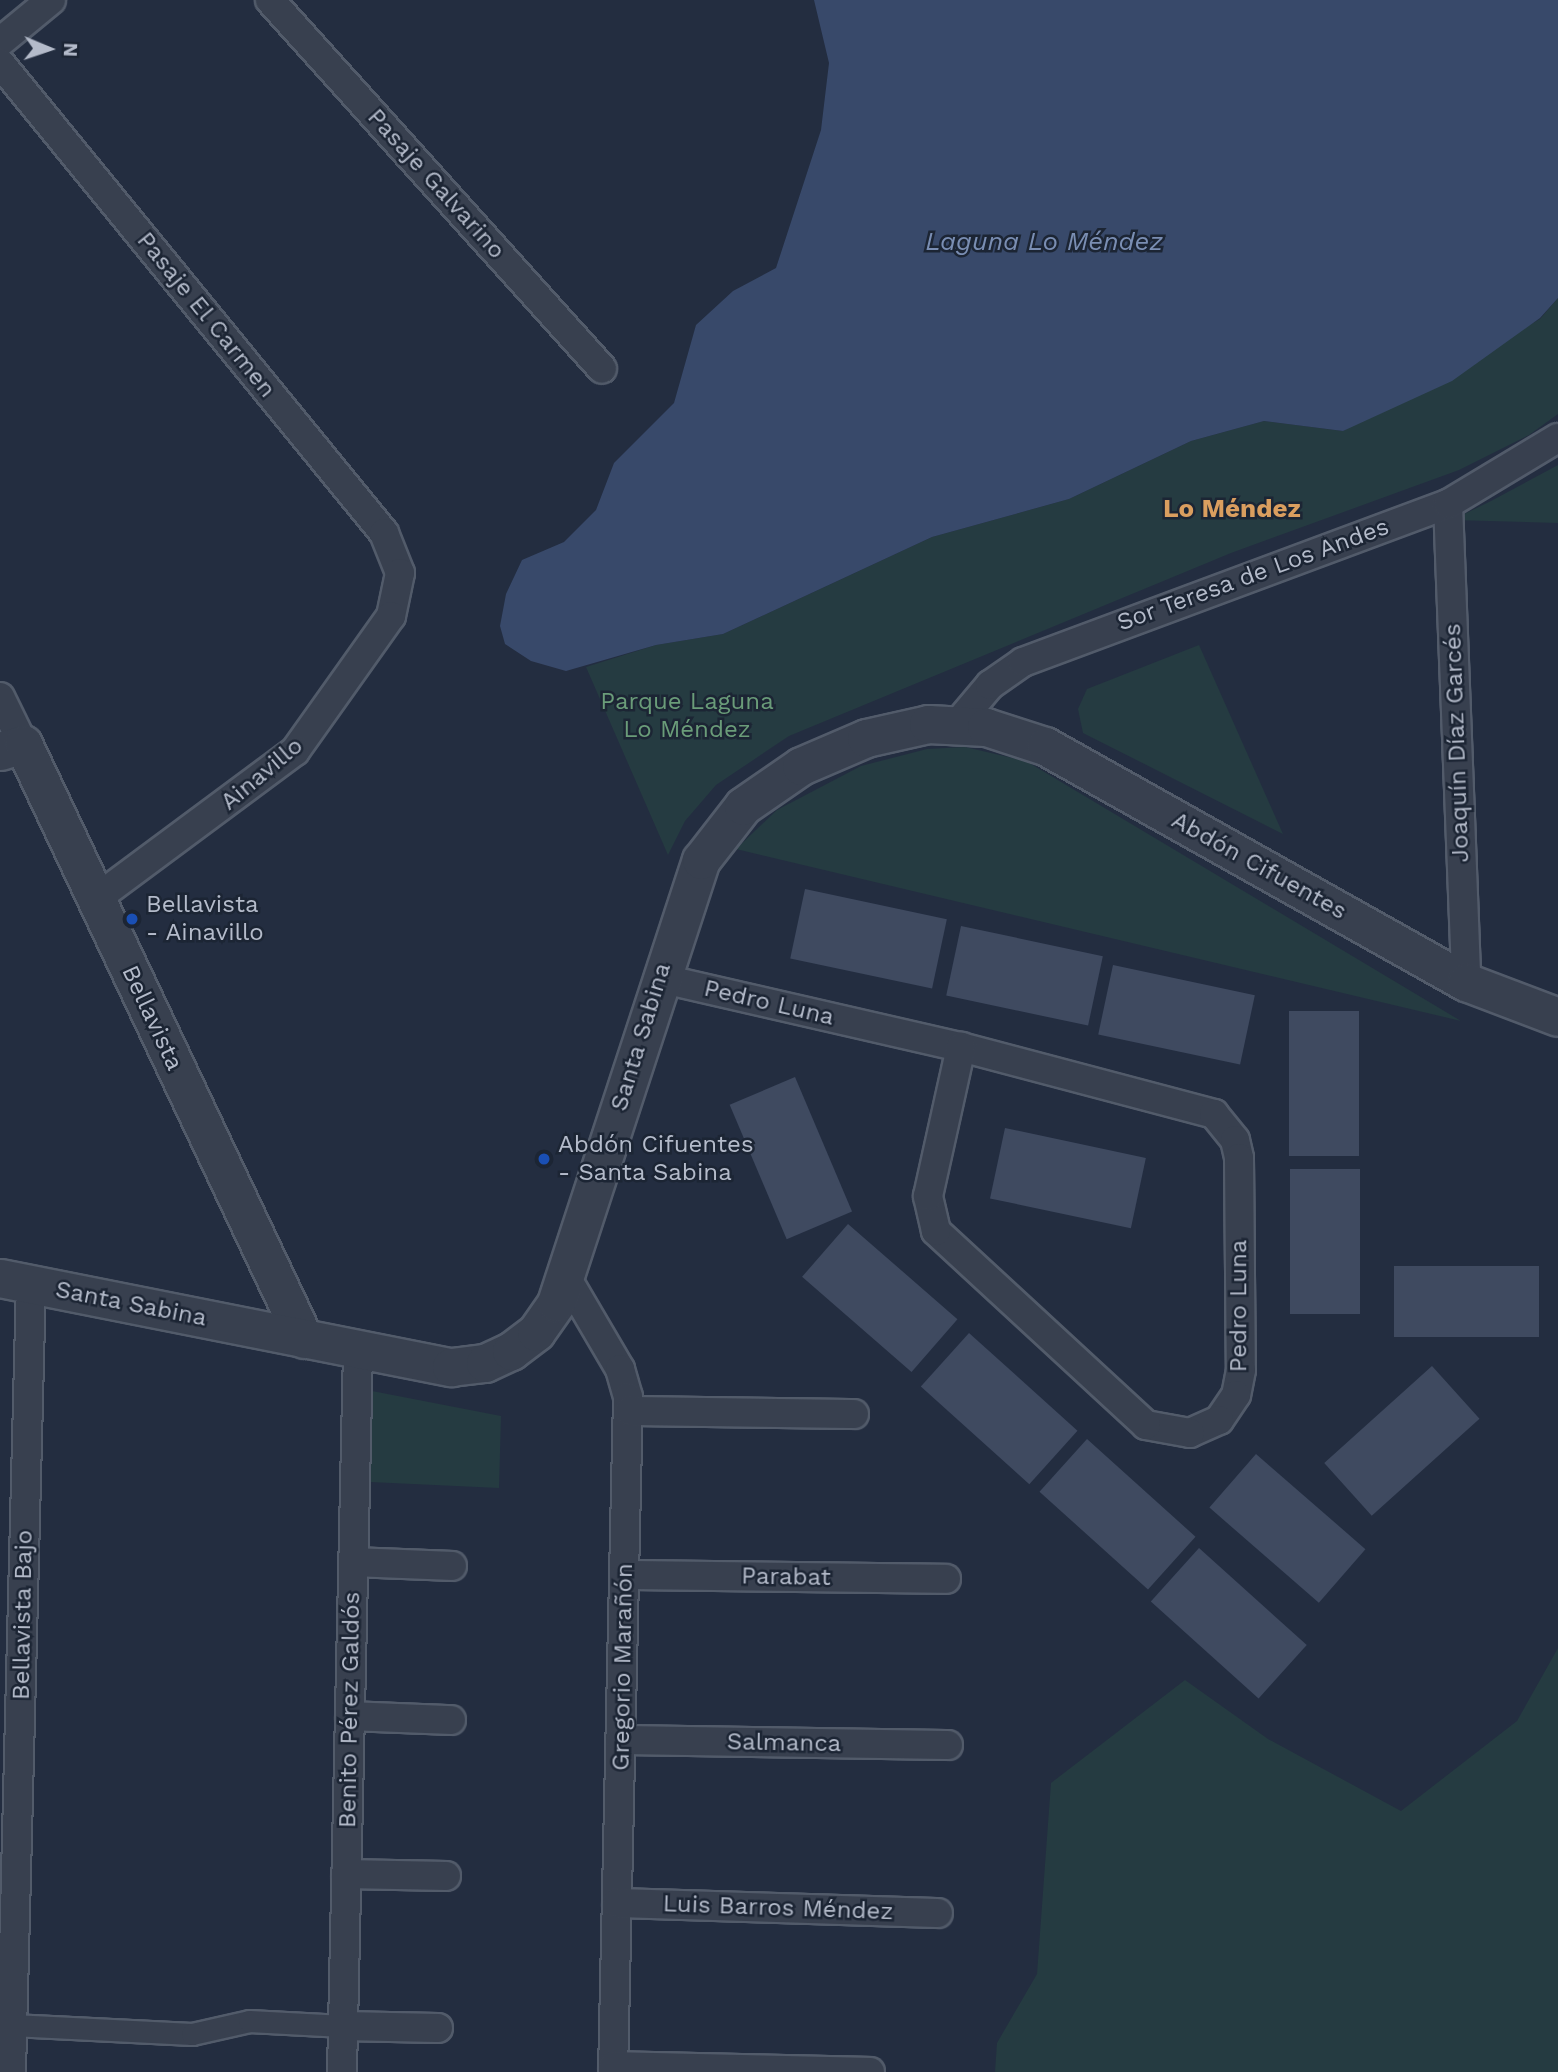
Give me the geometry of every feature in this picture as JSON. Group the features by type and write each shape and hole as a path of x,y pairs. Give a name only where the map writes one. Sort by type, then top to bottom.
{"street":[{"name":"Pasaje Galvarino","path":"270,0 602,369"},
{"path":"0,42 48,1"},
{"name":"Pasaje El Carmen","path":"0,63 384,533 400,573"},
{"name":"Sor Teresa de Los Andes","path":"958,723 990,685 1069,640 1448,503 1558,438"},
{"name":"Joaquín Díaz Garcés","path":"1448,503 1466,982"},
{"name":"Ainavillo","path":"96,899 295,751 391,616 400,573"},
{"name":"Bellavista","path":"0,697 11,748 96,899 304,1339"},
{"name":"Santa Sabina","path":"15,1281 452,1367 485,1363 536,1332 566,1277 691,879 743,806 833,750 897,730 958,723"},
{"name":"Abdón Cifuentes","path":"958,723 1045,746 1466,982 1558,1017"},
{"name":"Pedro Luna","path":"659,978 961,1047 1200,1107 1226,1124 1239,1158 1241,1370 1237,1395 1219,1420 1182,1433 1146,1426 936,1231 928,1196 961,1047"},
{"name":"Gregorio Marañón","path":"566,1277 620,1369 629,1411 613,2069"},
{"name":"Bellavista Bajo","path":"11,2072 8,2036 15,1281"},
{"name":"Benito Pérez Galdós","path":"342,2072 358,1349"},
{"path":"629,1411 854,1414"},
{"path":"354,1562 452,1566"},
{"name":"Parabat","path":"625,1575 946,1580"},
{"path":"350,1716 451,1720"},
{"name":"Salmanca","path":"621,1740 948,1745"},
{"path":"346,1874 446,1876"},
{"name":"Luis Barros Méndez","path":"617,1903 938,1913"},
{"path":"8,2036 192,2034 249,2021 438,2028"},
{"path":"613,2069 870,2072"}],"green space":[{"name":"Parque Laguna Lo Méndez","path":"1558,298 1558,414 1529,435 1459,470 1231,553 789,736 716,785 685,821 668,855 586,667 656,645 723,634 932,537 1069,499 1191,441 1264,421 1343,431 1540,319"},
{"path":"1558,465 1558,523 1452,520 1491,501"},
{"path":"1199,645 1283,834 1083,733 1078,709 1087,689"},
{"path":"965,747 1026,761 1461,1021 736,849 777,810 861,766 927,749"},
{"path":"372,1391 501,1416 499,1488 370,1482"},
{"path":"1558,1648 1558,2072 995,2072 997,2043 1037,1974 1051,1783 1185,1680 1268,1739 1401,1811 1517,1721"}],"water":[{"name":"Laguna Lo Méndez","path":"814,0 1558,0 1558,298 1540,318 1452,381 1343,431 1264,421 1191,441 1069,499 932,537 723,634 656,645 566,671 531,661 505,644 500,626 506,594 522,560 564,542 596,510 614,463 674,403 696,325 733,291 776,268 821,130 829,63"}],"building":[{"path":"805,889 947,919 932,989 790,958"},
{"path":"961,926 1103,956 1088,1026 946,995"},
{"path":"1113,965 1255,995 1240,1065 1098,1034"},
{"path":"1289,1011 1359,1011 1359,1156 1289,1156"},
{"path":"795,1077 852,1211 787,1239 730,1105"},
{"path":"1005,1128 1146,1158 1131,1228 990,1198"},
{"path":"1290,1169 1360,1169 1360,1314 1290,1314"},
{"path":"848,1224 957,1319 912,1372 802,1277"},
{"path":"1394,1266 1539,1266 1539,1337 1394,1337"},
{"path":"969,1333 1077,1431 1029,1484 921,1387"},
{"path":"1432,1366 1480,1419 1372,1516 1324,1463"},
{"path":"1087,1439 1195,1537 1148,1589 1039,1492"},
{"path":"1256,1454 1365,1549 1319,1603 1209,1508"},
{"path":"1199,1548 1307,1645 1259,1699 1151,1602"}],"place":[{"name":"Bellavista - Ainavillo","path":"132,919"},
{"name":"Abdón Cifuentes - Santa Sabina","path":"544,1159"}],"district":[{"name":"Lo Méndez","path":"1232,509"}]}
